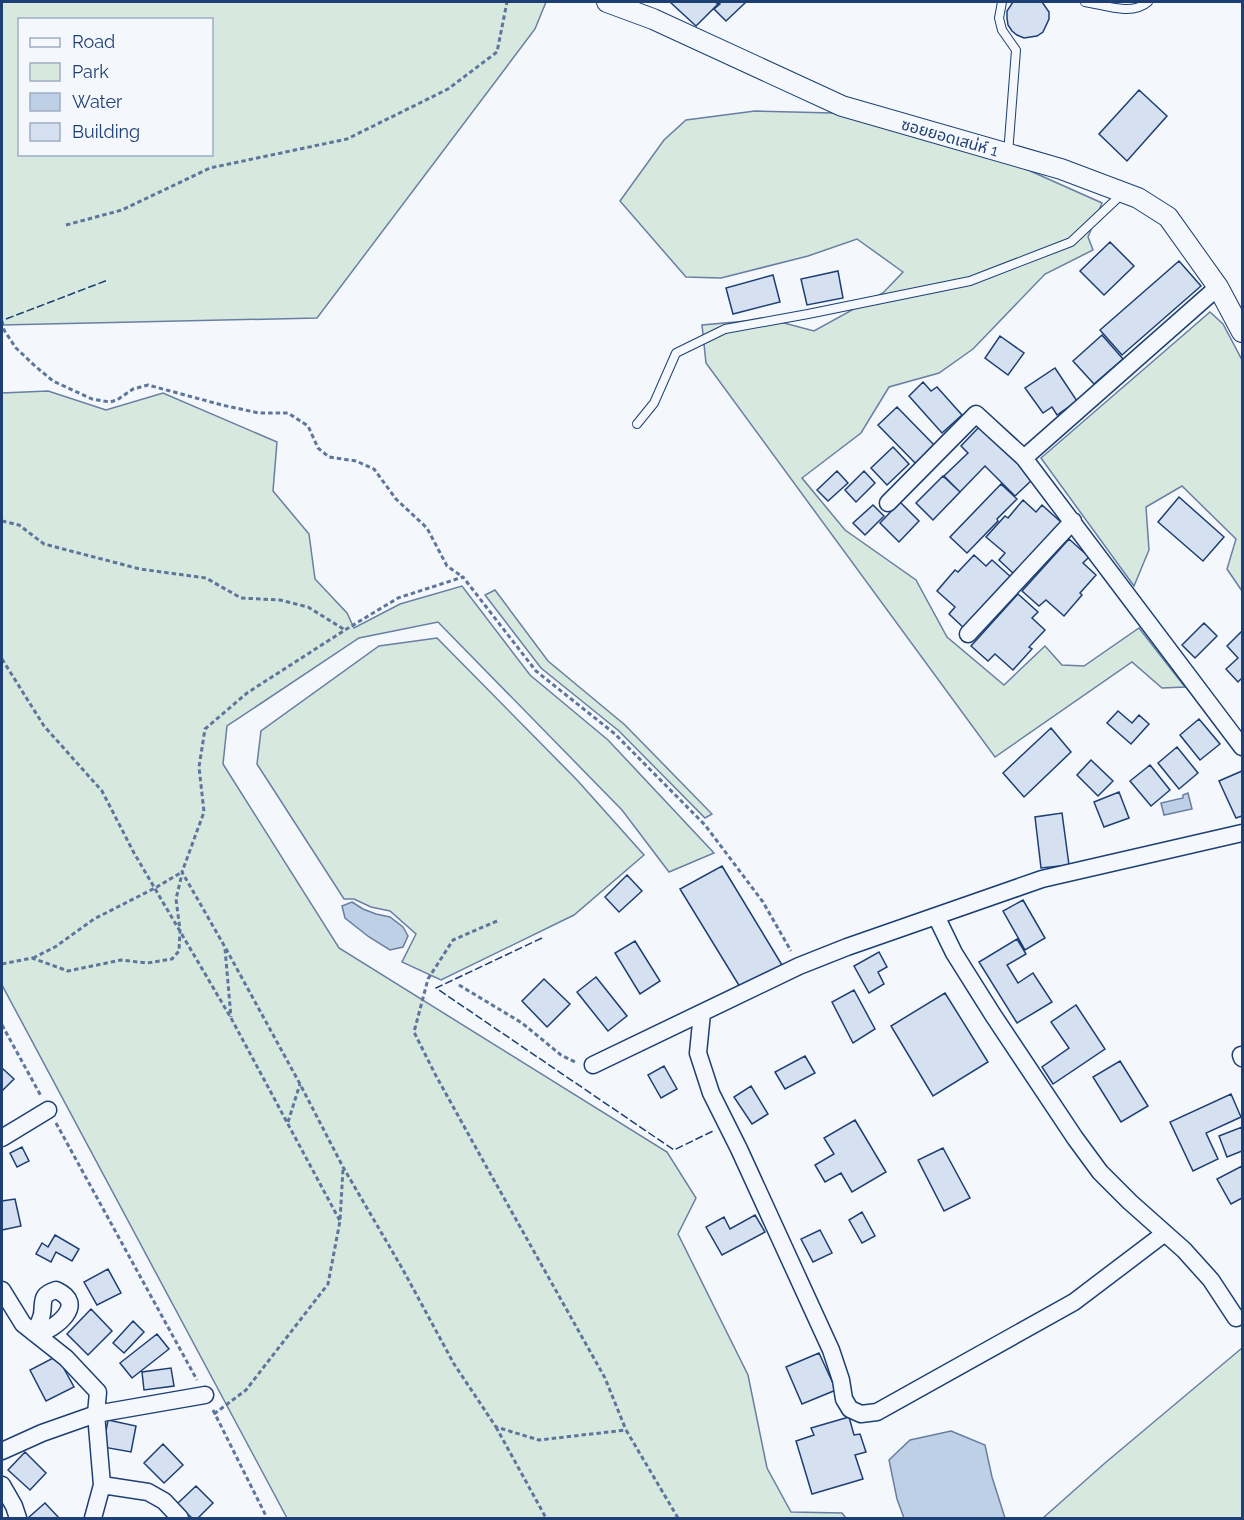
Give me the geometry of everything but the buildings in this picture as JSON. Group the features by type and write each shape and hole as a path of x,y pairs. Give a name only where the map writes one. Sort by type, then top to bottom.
{"street":[{"name":"ซอยยอดเสน่ห์ 1","path":"607,2 652,19 842,106 1061,169 1138,198 1168,217 1218,288 1242,332"},
{"path":"1024,458 1218,288"},
{"path":"888,503 976,414 1024,458 1242,747"},
{"path":"968,634 1072,521"},
{"path":"593,1065 799,966 847,947 1042,879 1242,834"},
{"path":"936,916 954,953 1075,1138 1100,1172 1184,1250 1211,1281 1236,1317"},
{"path":"702,1013 698,1053 711,1093 831,1350 841,1380 844,1399 850,1409 861,1414 877,1412 1074,1302 1165,1233"},
{"path":"2,1138 48,1110"},
{"path":"2,1290 23,1324 66,1358 98,1392 96,1414 102,1485 93,1518"},
{"path":"2,1451 64,1424 96,1414 205,1395"},
{"path":"2,1485 18,1518"},
{"path":"102,1485 148,1492 164,1501 180,1518"}],"lane":[{"path":"1002,2 999,18 1002,30 1016,50 1008,154"},
{"path":"1085,2 1129,10 1148,2"},
{"path":"637,424 654,403 676,353 725,329 808,315 970,281 1071,242 1124,192"}],"path":[{"path":"66,225 122,210 210,168 346,139 448,88 497,52 507,2"},
{"path":"2,321 4,330 16,348 35,366 54,381 92,399 110,402 133,389 148,385 259,413 288,413 308,426 318,448 329,457 356,461 374,469 396,499 427,528 447,566 463,577 536,671 615,734 705,825 763,902 799,966"},
{"path":"2,521 19,525 44,544 140,569 206,579 241,598 280,600 308,607 345,630"},
{"path":"32,958 68,971 122,960 147,963 172,959 179,951 180,930 176,899 182,872 204,812 199,767 206,729 247,693 398,598 463,577"},
{"path":"2,659 44,726 102,791 134,853 231,1018 340,1221"},
{"path":"2,963 32,958 55,947 94,919 182,872"},
{"path":"182,872 300,1084 343,1167 402,1268 454,1364 496,1427 546,1518"},
{"path":"497,921 453,940 428,979 414,1032 605,1378 626,1430 678,1518"},
{"path":"225,947 231,1018"},
{"path":"459,985 522,1023 561,1055 579,1063 593,1065"},
{"path":"2,1025 205,1395 267,1518"},
{"path":"287,1123 300,1084"},
{"path":"214,1414 246,1390 328,1284 340,1221 343,1167"},
{"path":"496,1427 539,1440 626,1430"}],"green space":[{"path":"2,2 546,2 535,29 317,318 2,325"},
{"path":"755,111 833,113 1010,162 1102,203 1088,237 1093,250 1045,274 973,349 939,373 889,387 861,433 802,478 845,530 916,580 947,637 1004,685 1045,646 1062,665 1084,666 1139,628 1185,687 1162,688 1132,662 995,757 706,363 702,325 769,319 814,331 883,293 903,272 857,239 808,256 721,278 686,277 620,201 664,140 686,120"},
{"path":"1210,312 1223,324 1242,360 1242,591 1227,569 1236,539 1182,486 1146,507 1149,550 1134,586 1041,458"},
{"path":"48,391 106,410 163,393 277,442 273,491 309,534 315,579 347,613 354,628 400,604 462,586 530,675 608,740 714,853 669,872 622,810 438,622 359,638 227,726 223,764 339,948 667,1152 696,1198 678,1234 748,1375 767,1468 791,1512 842,1513 846,1518 287,1518 2,985 2,393"},
{"path":"495,590 548,661 625,725 712,814 705,818 619,731 541,668 485,595"},
{"path":"437,638 577,780 644,855 574,915 441,980 402,962 416,934 390,911 371,907 354,899 344,899 257,764 261,731 379,646"},
{"path":"1242,1348 1242,1518 1043,1518 1105,1463"}],"water":[{"path":"1188,793 1192,809 1164,815 1161,803 1183,798 1183,795"},
{"path":"352,902 363,909 390,917 403,927 408,936 403,947 390,950 345,918 342,906"},
{"path":"951,1431 985,1445 1005,1518 904,1518 897,1499 889,1460 910,1440"}],"fence":[{"path":"6,319 108,280"},
{"path":"542,938 436,988 674,1150 713,1131"}]}
